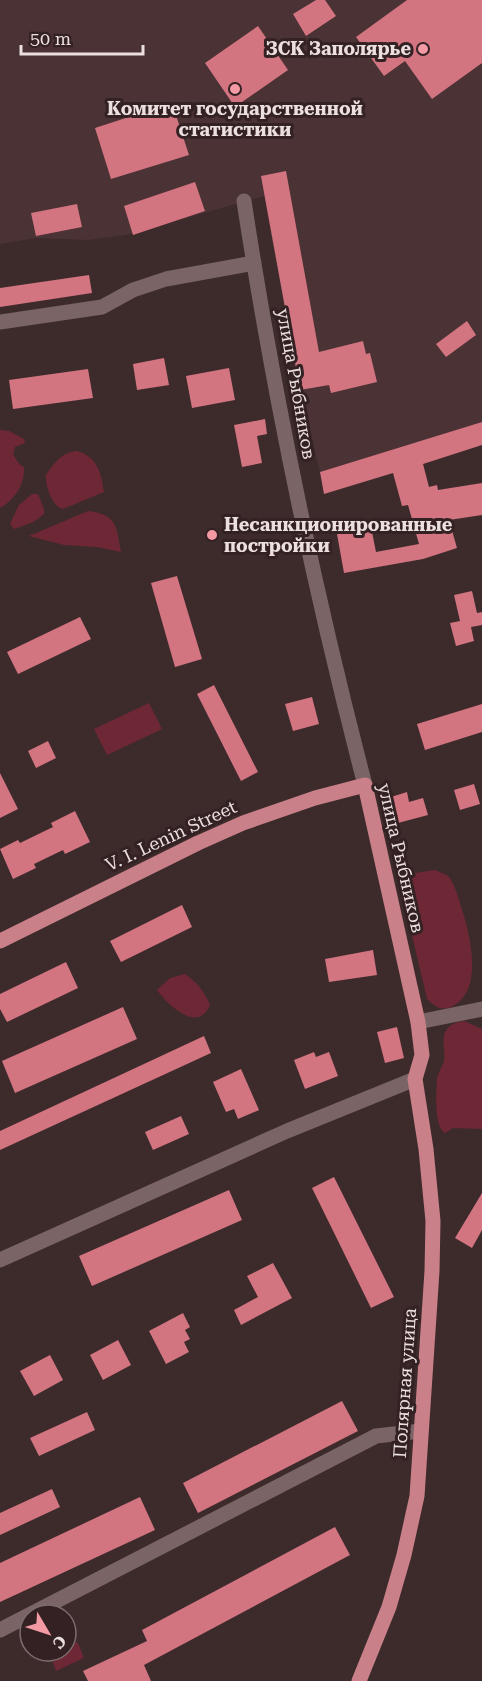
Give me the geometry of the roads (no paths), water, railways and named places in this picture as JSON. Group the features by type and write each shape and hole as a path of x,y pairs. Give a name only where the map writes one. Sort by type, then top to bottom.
{"main road":[{"name":"V. I. Lenin Street","path":"0,941 243,823 315,798 365,786"},
{"name":"улица Рыбников","path":"365,786 418,1022 422,1055 415,1079"},
{"name":"Полярная улица","path":"358,1681 368,1662 389,1607 404,1555 417,1496 432,1271 433,1221 426,1149 415,1079"}],"street":[{"name":"улица Рыбников","path":"244,201 286,448 342,696 365,786"},
{"path":"0,322 102,307 133,290 166,279 254,263"},
{"path":"418,1022 482,1009"},
{"path":"0,1260 277,1135 415,1079"},
{"path":"0,1629 376,1436 421,1431"}],"place":[{"name":"ЗСК Заполярье","path":"423,49"},
{"name":"Комитет государственной статистики","path":"235,89"},
{"name":"Несанкционированные постройки","path":"212,535"}]}
